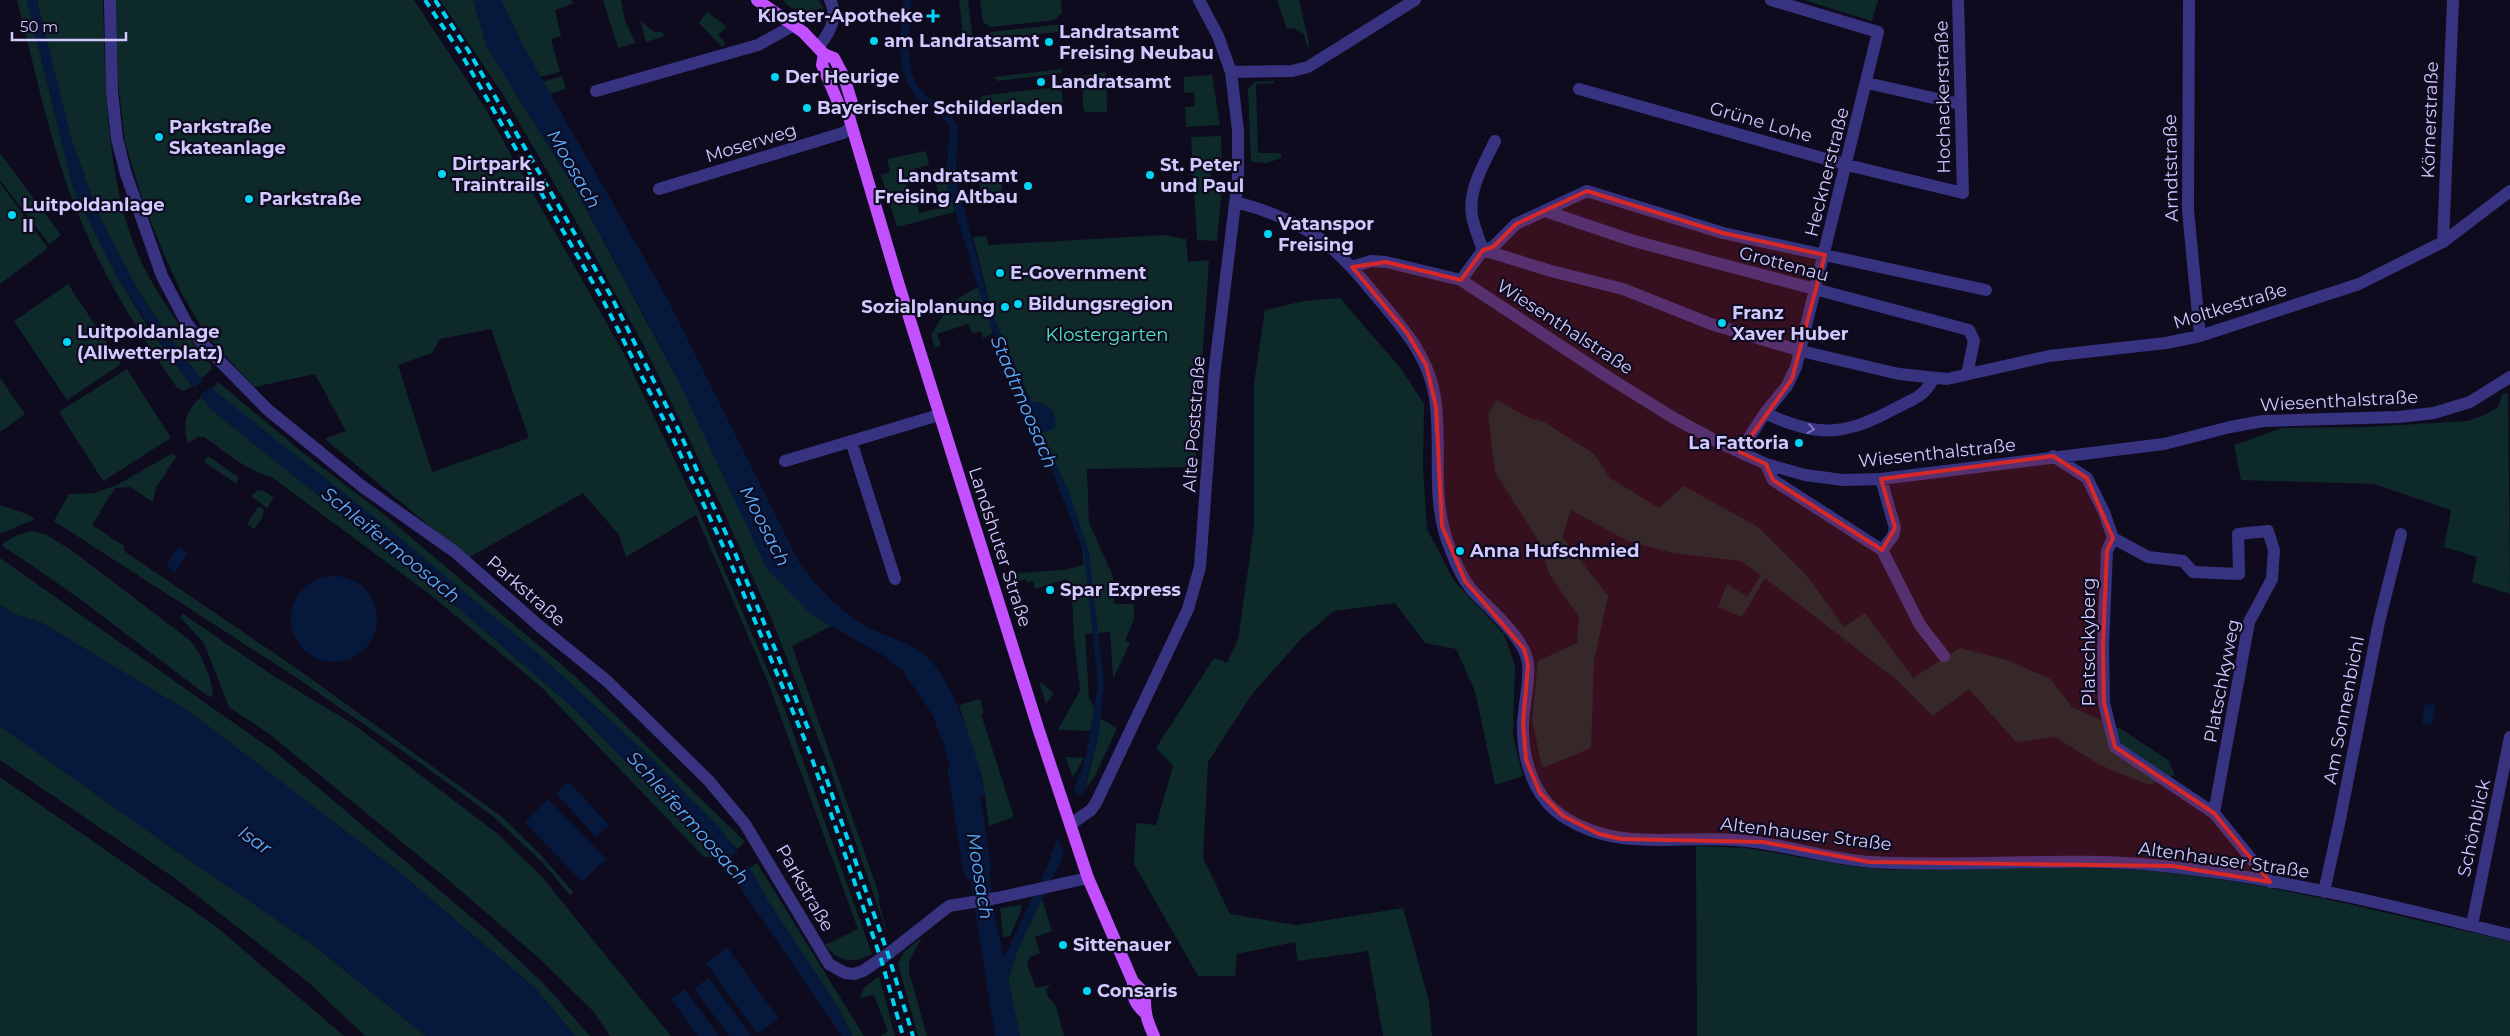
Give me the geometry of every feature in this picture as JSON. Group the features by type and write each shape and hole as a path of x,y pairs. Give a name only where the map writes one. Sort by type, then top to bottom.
{"main road":[{"path":"757,0 794,25 821,50"},
{"name":"Landshuter Straße","path":"821,50 822,65 840,107 850,122 939,414 1063,804 1088,878 1133,982 1132,996 1136,1005 1146,1013 1154,1036"}],"street":[{"name":"Parkstraße","path":"110,0 112,91 117,139 126,174 162,276 186,322 200,342 280,421 363,486 454,552 538,625 607,681 644,716 709,781 745,824 829,964 836,970 854,974 881,960 949,906 997,898 1088,878"},
{"path":"821,50 834,16 830,0"},
{"name":"Alte Poststraße","path":"1071,824 1088,812 1096,803 1188,610 1197,584 1201,555 1219,327 1236,202 1238,131 1231,72 1218,36 1199,0"},
{"path":"1231,72 1292,71 1308,67 1415,0"},
{"name":"Hecknerstraße","path":"1740,452 1765,413 1792,380 1848,165 1878,32 1771,0"},
{"name":"Hochackerstraße","path":"1958,0 1963,193"},
{"name":"Arndtstraße","path":"2189,0 2188,210 2200,336"},
{"name":"Körnerstraße","path":"2443,242 2453,0"},
{"path":"596,91 758,45 794,25"},
{"path":"1867,83 1960,104"},
{"name":"Grüne Lohe","path":"1579,89 1848,165 1963,193"},
{"name":"Moserweg","path":"659,189 843,133 850,122"},
{"path":"1495,141 1476,181 1472,200 1472,216 1483,250 1551,271 1623,288 1711,324 1801,351"},
{"name":"Grottenau","path":"1461,280 1483,250 1493,247 1516,224 1548,212 1587,191 1723,233 1986,290"},
{"name":"Moltkestraße","path":"1801,351 1899,374 1933,379 1948,379 2069,353 2166,343 2200,336 2359,284 2443,242 2510,191"},
{"path":"1236,202 1286,219 1321,239 1352,267"},
{"name":"Grottenau","path":"1548,212 1634,241 1816,291 1969,330 1974,341 1967,374"},
{"name":"Wiesenthalstraße","path":"1352,267 1371,261 1386,262 1461,280 1672,417 1766,464 1805,475 1843,480 1882,479 2053,456 2164,444 2230,427 2264,421 2398,417 2434,413 2464,405 2510,377"},
{"name":"Altenhauser Straße","path":"1352,267 1407,333 1426,365 1436,407 1437,486 1442,526 1466,581 1524,649 1528,664 1523,723 1526,760 1540,793 1563,816 1598,834 1628,839 1730,839 1763,842 1869,862 1942,864 2077,863 2172,866 2324,892 2510,935"},
{"path":"1765,413 1792,426 1826,431 1852,429 1926,393 1933,379"},
{"path":"785,461 939,414"},
{"path":"851,441 895,580"},
{"path":"2053,456 2087,478 2104,512 2113,538"},
{"path":"1766,464 1773,480 1882,550 1920,625 1944,656"},
{"path":"1882,479 1895,528 1893,536 1882,550"},
{"name":"Platschkyweg","path":"2113,538 2148,557 2183,561 2193,572 2238,574 2238,534 2268,531 2274,550 2272,579 2249,622 2214,813"},
{"name":"Am Sonnenbichl","path":"2324,892 2383,603 2400,534"},
{"name":"Platschkyberg","path":"2113,538 2107,551 2103,647 2104,703 2115,746 2214,813"},
{"name":"Schönblick","path":"2472,925 2510,737"},
{"path":"2214,813 2270,882"}],"highlighted area":[{"path":"1587,191 1723,233 1825,255 1792,379 1740,452 1766,464 1773,480 1882,550 1895,528 1881,479 2053,456 2087,478 2113,538 2107,551 2103,647 2104,703 2115,747 2214,813 2270,882 2172,866 1869,862 1763,842 1621,839 1599,834 1563,816 1540,793 1526,760 1523,723 1528,664 1524,649 1465,581 1442,526 1436,407 1426,365 1407,333 1352,267 1386,262 1461,280 1483,250 1493,247 1516,224"}],"green space":[{"path":"17,0 27,0 73,188 116,275 150,330 192,386 184,391 177,388 127,311 94,251 85,230 55,146"},
{"path":"37,0 103,0 110,141 124,212 134,245 148,275 177,322 211,365 212,369 201,379 177,348 137,289 97,211 72,141"},
{"path":"116,0 414,0 483,105 624,354 698,509 785,710 872,954 859,959 847,960 835,955 825,945 858,929 768,682 696,515 626,557 619,535 583,493 468,558 325,439 346,431 315,374 254,387 207,336 183,296 143,202 125,142 118,81","holes":["491,329 529,438 432,472 398,365 432,353 440,339"]},
{"path":"440,0 473,0 487,47 577,192 677,378 812,614 831,626 792,646 879,894 879,903 888,936 829,766 773,623 718,499 644,346 574,218 504,96"},
{"path":"501,0 571,0 574,3 555,10 561,36 551,39 560,72 540,77"},
{"path":"603,0 621,0 625,21 636,43 618,48"},
{"path":"783,0 818,0 824,9 820,8 811,12 800,11 790,7"},
{"path":"959,0 968,0 973,42 964,43"},
{"path":"980,0 1061,0 1062,12 1055,20 990,27 983,22"},
{"path":"1277,0 1299,0 1309,43 1308,49 1304,34 1294,28 1287,29"},
{"path":"1804,0 1878,0 1872,21"},
{"path":"707,12 727,27 718,35 726,44 722,47 699,23"},
{"path":"640,20 654,32 661,32 665,36 646,42"},
{"path":"1063,24 1064,31 991,40 990,32"},
{"path":"1063,69 1061,73 998,81 994,77"},
{"path":"1106,72 1107,112 1085,112 1083,108 1083,76"},
{"path":"1212,75 1220,125 1186,127 1185,107 1195,106 1194,92 1184,93 1184,77"},
{"path":"562,76 566,89 550,94 543,82"},
{"path":"1274,81 1274,83 1256,84 1258,153 1281,153 1281,158 1267,163 1251,162 1248,89 1254,82"},
{"path":"1056,87 1062,91 1063,109 1059,113 989,116 982,114 980,99 982,96"},
{"path":"1221,136 1222,169 1211,169 1211,189 1222,189 1217,241 1197,240 1191,137"},
{"path":"926,151 929,165 909,170 912,182 906,184 910,202 916,201 919,213 941,208 933,170 946,167 946,179 955,212 897,227 881,175 890,172 887,159"},
{"path":"0,153 61,235 49,244 0,180"},
{"path":"997,174 1002,179 1001,201 981,204 979,176"},
{"name":"Luitpoldanlage II","path":"0,183 48,248 0,284"},
{"name":"Klostergarten","path":"1164,235 1186,239 1188,262 1209,260 1195,467 1087,469 1089,523 1113,576 1114,604 1134,604 1134,620 1125,640 1130,643 1113,679 1110,632 1085,634 1089,698 1100,718 1117,728 1096,774 1085,790 1099,732 1091,729 1089,731 1058,730 1080,690 1074,640 1072,595 1067,579 1035,589 1033,581 1027,583 1025,579 1016,582 1018,587 1010,589 1006,574 1064,570 1084,565 1080,526 1068,490 1045,443 1031,401 993,316 973,237 987,236 988,245"},
{"name":"Luitpoldanlage (Allwetterplatz)","path":"68,284 121,364 67,400 14,321"},
{"path":"979,287 993,334 983,338 981,331 972,333 968,324 937,334 941,345 935,348 931,335 945,311 961,296"},
{"path":"1340,298 1402,370 1424,404 1423,468 1427,529 1454,581 1504,634 1515,666 1513,736 1523,776 1495,785 1475,691 1456,649 1425,643 1395,603 1334,611 1301,639 1252,694 1208,762 1203,858 1230,914 1296,925 1403,908 1429,1001 1432,1036 1383,1036 1368,951 1298,961 1295,942 1237,954 1235,976 1198,976 1134,864 1136,823 1156,825 1173,766 1156,748 1214,658 1227,663 1238,640 1254,527 1254,383 1265,310 1304,301"},
{"path":"127,369 171,438 103,481 59,412"},
{"path":"0,378 25,414 0,432"},
{"path":"218,382 302,452 381,512 576,677 745,842 737,849 651,758 536,652 212,389"},
{"path":"2508,393 2510,594 2472,582 2477,557 2444,547 2451,510 2374,484 2241,480 2234,445 2282,428 2366,427 2468,421 2498,407 2503,394"},
{"path":"201,397 212,410 462,611 577,711 720,858 704,857 542,688 432,596 272,477 253,470 236,460 204,437 198,437 188,443 185,430 187,418 192,407"},
{"path":"1497,400 1529,418 1544,422 1594,454 1610,478 1659,508 1684,486 1758,527 1807,576 1844,627 1865,613 1913,678 1960,648 2007,660 2050,679 2072,707 2121,729 2168,760 2175,775 2149,785 2100,765 2055,737 2016,742 1969,689 1933,716 1897,680 1765,578 1742,617 1718,607 1727,584 1747,597 1761,575 1741,561 1673,553 1628,541 1571,510 1562,537 1608,596 1594,660 1591,748 1542,768 1532,719 1538,661 1577,643 1579,617 1550,575 1538,540 1495,472 1488,414"},
{"path":"173,453 176,457 156,488 153,502 130,487 115,488 92,525 124,546 124,551 299,670 501,816 540,854 573,892 570,895 542,862 494,817 427,768 297,678 54,521 69,494 95,493 117,485"},
{"path":"208,456 238,477 237,484 204,462"},
{"path":"263,490 274,498 267,508 251,496 257,491"},
{"path":"0,505 22,512 35,519 0,534"},
{"path":"259,506 264,510 263,516 254,529 247,524"},
{"path":"31,531 45,534 74,552 192,642 206,668 213,690 213,697 208,696 81,600 2,546 3,543 18,535"},
{"path":"0,558 278,754 489,932 545,985 590,1036 575,1036 535,988 399,872 191,713 42,623 14,614 0,605"},
{"path":"183,614 272,675 353,724 498,834 542,877 671,1036 610,1036 593,1011 540,959 440,873 268,733 229,707 204,643 180,617"},
{"path":"1039,681 1054,693 1046,704"},
{"path":"980,699 984,713 981,714 1014,817 989,826 983,781 959,705"},
{"path":"0,726 312,944 426,1036 365,1036 308,982 173,877 0,760"},
{"path":"1065,757 1084,758 1073,777"},
{"path":"0,777 214,925 344,1036 0,1036"},
{"path":"1696,846 1746,848 1856,867 1891,870 2066,867 2171,873 2213,878 2295,893 2501,939 2510,942 2510,1036 1697,1036"},
{"path":"757,863 864,1036 852,1036 838,1007 768,901 750,868"},
{"path":"1042,899 1052,931 1035,937 1040,953 1030,957 1027,965 1036,988 1051,985 1046,989 1048,997 1056,1006 1064,1036 1020,1036 1008,981 1018,949"},
{"path":"1022,905 1010,936 1003,937 1000,908"},
{"path":"922,937 909,961 909,972 927,1036 918,1036 898,964 904,952"},
{"path":"879,976 895,1036 880,1036 888,1032 874,995 860,998 864,988"}],"water":[{"name":"Schleifermoosach","path":"27,0 37,0 72,141 97,211 137,289 177,348 204,382 387,527 536,652 651,758 720,828 750,868 768,901 838,1007 852,1036 842,1036 720,858 577,711 462,611 212,410 171,359 116,275 73,188"},
{"path":"473,0 501,0 522,44 666,296 800,564 825,594 843,611 864,625 921,652 932,662 943,678 962,718 977,761 985,795 978,796 979,807 961,809 943,742 932,714 903,671 886,657 812,615 767,569 677,378 644,315 577,192 487,47"},
{"name":"Stadtmoosach","path":"903,0 911,0 909,51 913,75 918,86 926,96 949,115 957,127 956,180 993,316 1031,401 1042,403 1053,411 1056,424 1054,429 1041,433 1068,490 1089,552 1104,684 1099,732 1071,840 1018,949 1008,981 1020,1036 995,1036 963,833 983,830 996,922 1004,958 1048,865 1086,756 1098,684 1084,553 1052,470 1035,437 985,311 946,179 950,127 916,97 904,74 900,50"},
{"path":"179,547 188,553 175,572 166,565"},
{"path":"334,576 350,580 364,589 373,603 377,619 373,635 364,649 350,658 334,662 318,658 304,649 295,635 291,619 295,603 304,589 318,580"},
{"name":"Isar","path":"0,605 14,614 42,623 191,713 399,872 535,988 575,1036 426,1036 312,944 0,726"},
{"path":"2425,704 2435,705 2432,725 2422,724"},
{"path":"569,782 609,825 596,837 556,793"},
{"path":"548,799 606,859 582,882 525,822"},
{"path":"727,947 779,1019 757,1034 706,963"},
{"path":"709,978 751,1036 729,1036 694,988"},
{"path":"685,989 719,1036 698,1036 671,999"}],"pier":[{"path":"939,103 954,116 935,117 920,105"},
{"path":"205,379 212,386 198,397 192,390"},
{"path":"1072,787 1077,794 1086,794 1073,841 1065,860 1056,832"},
{"path":"740,850 750,864 732,877 722,863"}],"waterway":[{"name":"Moosach","path":"962,772 977,868"}],"railway":[{"path":"425,0 463,57 604,302 670,432 729,559 809,750 881,959 903,1036"},
{"path":"435,0 468,50 611,296 678,429 735,553 810,733"},
{"path":"822,766 888,954 913,1036"}],"place":[{"name":"Kloster-Apotheke","path":"933,16"},
{"name":"am Landratsamt","path":"874,41"},
{"name":"Landratsamt Freising Neubau","path":"1049,42"},
{"name":"Der Heurige","path":"775,77"},
{"name":"Landratsamt","path":"1041,82"},
{"name":"Bayerischer Schilderladen","path":"807,108"},
{"name":"Parkstraße Skateanlage","path":"159,137"},
{"name":"Dirtpark Traintrails","path":"442,174"},
{"name":"St. Peter und Paul","path":"1150,175"},
{"name":"Landratsamt Freising Altbau","path":"1028,186"},
{"name":"Parkstraße","path":"249,199"},
{"name":"Luitpoldanlage II","path":"12,215"},
{"name":"Vatanspor Freising","path":"1268,234"},
{"name":"E-Government","path":"1000,273"},
{"name":"Bildungsregion","path":"1018,304"},
{"name":"Sozialplanung","path":"1005,307"},
{"name":"Franz Xaver Huber","path":"1722,323"},
{"name":"Luitpoldanlage (Allwetterplatz)","path":"67,342"},
{"name":"La Fattoria","path":"1799,443"},
{"name":"Anna Hufschmied","path":"1460,551"},
{"name":"Spar Express","path":"1050,590"},
{"name":"Sittenauer","path":"1063,945"},
{"name":"Consaris","path":"1087,991"}]}
